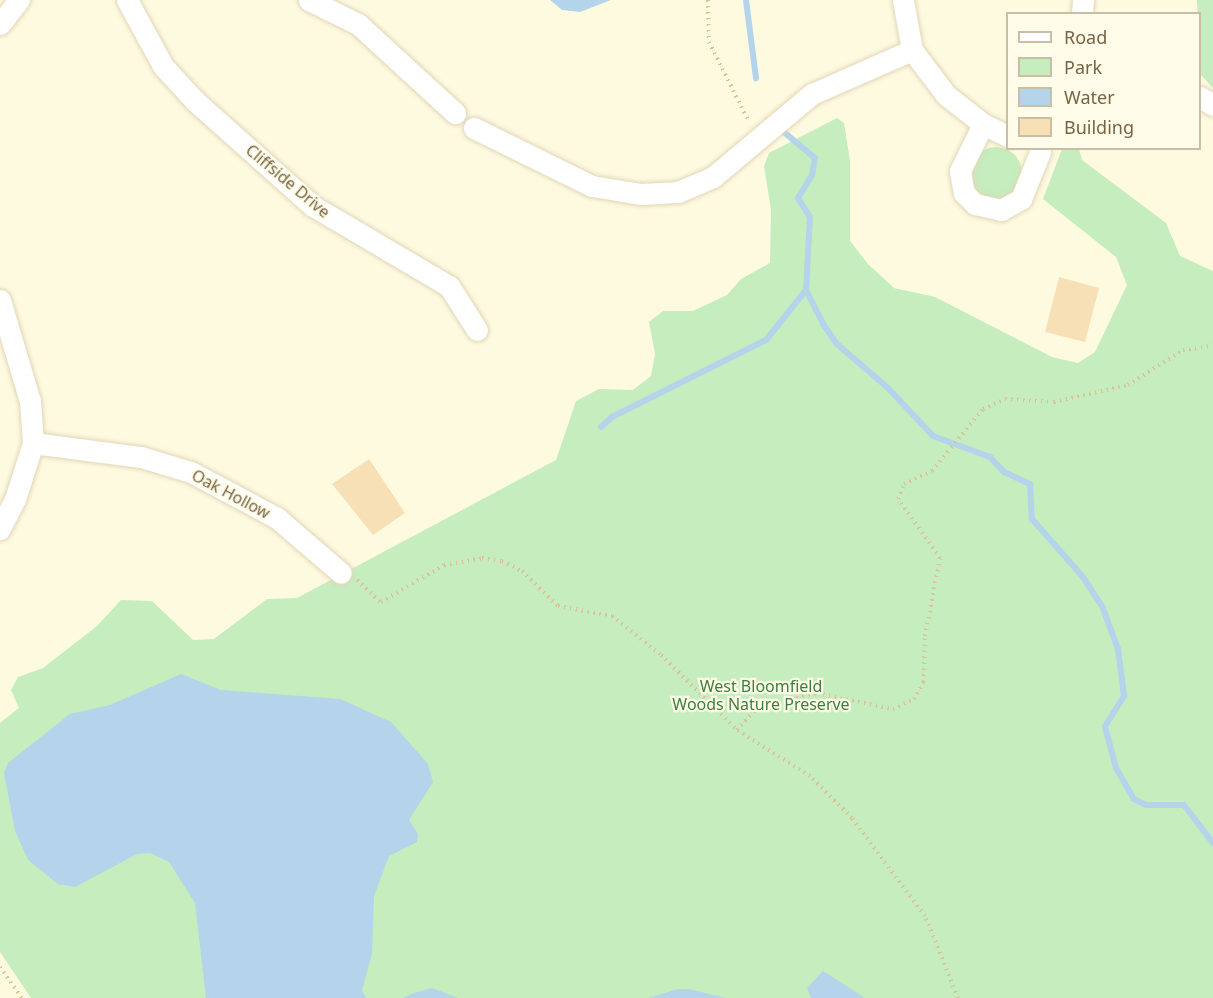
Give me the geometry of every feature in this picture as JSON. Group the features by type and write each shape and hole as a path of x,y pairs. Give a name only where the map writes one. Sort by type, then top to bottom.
{"street":[{"path":"0,24 20,0"},
{"name":"Cliffside Drive","path":"127,0 163,66 195,101 313,206 449,286 477,330"},
{"path":"309,0 358,24 454,112"},
{"path":"903,0 912,50 946,95 983,124 1006,135"},
{"path":"474,128 592,186 641,194 678,192 713,177 812,94 912,50"},
{"path":"983,124 960,171 964,193 975,204 1001,210 1021,200 1038,150"},
{"path":"0,300 30,401 33,443 15,499 0,529"},
{"name":"Oak Hollow","path":"33,443 130,455 191,472 277,518 339,572"}],"path":[{"path":"708,0 712,52 759,138"},
{"path":"737,730 756,710 817,693 892,710 914,699 924,682 925,636 940,558 898,499 904,484 932,471 979,412 1005,399 1054,402 1128,385 1183,350 1213,345"},
{"path":"339,572 347,568 381,602 444,565 482,558 502,561 522,572 558,606 612,616 661,655 737,730 810,776 852,818 925,916 958,998"},
{"path":"0,967 22,998"}],"green space":[{"path":"1197,0 1213,0 1213,88 1201,75 1201,12 1197,12"},
{"name":"West Bloomfield Woods Nature Preserve","path":"837,118 844,123 850,161 850,241 868,264 894,288 935,297 1052,357 1078,363 1095,352 1127,285 1116,257 1043,199 1062,150 1079,150 1082,160 1166,223 1180,256 1213,271 1213,998 31,998 0,952 0,723 19,708 11,690 18,677 43,668 97,626 121,600 152,601 193,640 214,639 267,599 297,598 556,460 576,401 599,389 633,390 651,376 655,354 649,322 663,311 693,311 727,295 741,279 770,263 771,210 764,166 769,153"},
{"path":"996,147 1006,149 1014,155 1021,168 1020,183 1014,191 1006,197 996,199 986,197 978,191 972,183 970,173 972,163 978,155 986,149"}],"water":[{"path":"550,0 611,0 580,12 562,10"},
{"path":"181,674 221,690 340,699 391,722 428,764 433,782 409,820 418,834 417,842 389,856 374,896 372,954 362,990 366,998 206,998 195,903 169,862 150,853 137,854 75,887 58,884 28,860 15,831 4,773 8,763 70,714 110,705"},
{"path":"823,971 864,998 811,998 807,988"},
{"path":"432,988 458,998 403,998 411,994"},
{"path":"678,989 688,989 726,998 648,998"}],"building":[{"path":"1059,277 1099,288 1085,342 1045,332"},
{"path":"369,459 405,513 373,535 332,484"}],"waterway":[{"path":"746,0 756,78"},
{"path":"785,133 815,158 812,175 798,198 810,217 806,290 823,324 837,344 888,388 933,436 990,457 1004,472 1030,484 1032,519 1083,577 1102,606 1118,649 1124,696 1105,727 1116,768 1134,799 1146,805 1184,805 1213,843"},
{"path":"601,427 612,417 766,340 806,290"}]}
